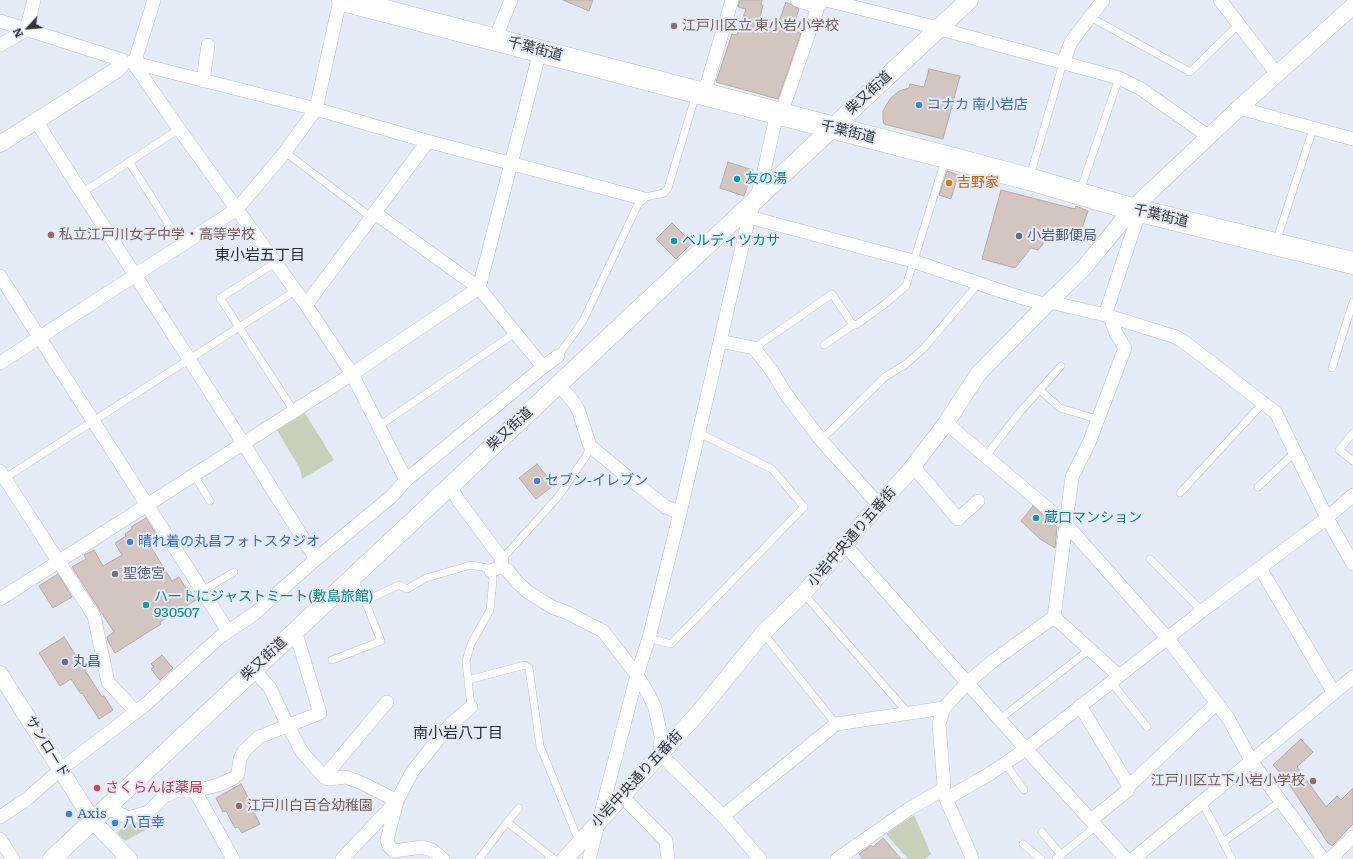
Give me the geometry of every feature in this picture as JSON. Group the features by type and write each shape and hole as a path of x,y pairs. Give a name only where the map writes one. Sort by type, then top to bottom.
{"highway":[{"name":"千葉街道","path":"343,0 946,157 1132,209 1353,263"}],"main road":[{"name":"柴又街道","path":"52,859 352,576 559,385 969,0"}],"street":[{"path":"0,45 26,30 34,0"},
{"path":"0,144 130,63 154,0"},
{"path":"0,363 237,209 285,152 316,109 340,0"},
{"path":"496,39 511,0"},
{"path":"700,93 732,0"},
{"path":"797,0 822,2 938,29 1119,78 1141,89 1208,136"},
{"path":"1063,63 1071,42 1103,0"},
{"path":"1220,0 1277,74"},
{"path":"589,859 637,676 649,638 680,513 749,217 761,184 779,114 822,2"},
{"name":"小岩中央通り五番街","path":"565,859 699,712 763,633 803,594 913,466 946,423 979,373 1083,269 1132,209 1208,136 1349,8"},
{"path":"0,21 130,63 316,109 428,141 641,198"},
{"path":"203,81 208,45"},
{"path":"0,599 352,374 479,288 540,51"},
{"path":"130,63 180,129 306,305 352,374 406,480"},
{"path":"1239,108 1353,139"},
{"path":"36,121 316,559"},
{"path":"306,305 428,141"},
{"path":"972,859 944,794 939,724 944,708 967,683 993,661 1054,617 1072,476 1089,443 1124,348 1108,316 1136,222 1132,209"},
{"path":"374,215 479,288 543,367"},
{"path":"749,217 913,261 979,283 1048,303 1108,316 1183,340 1276,413 1327,518 1353,564"},
{"path":"0,276 228,631"},
{"path":"720,341 754,348 774,374 785,393 821,440 879,505"},
{"path":"0,816 27,799 61,769 136,712 228,631 254,614 316,559 392,496 406,480 558,356"},
{"path":"559,385 575,404 590,446 666,507 680,513"},
{"path":"946,423 1065,523 1168,639 1228,718 1252,762 1322,859"},
{"path":"913,466 958,519 978,501"},
{"path":"1,477 94,616 108,682 136,712"},
{"path":"450,485 498,566 509,572 528,592 554,608 566,612 603,631 637,676 649,695 655,708 661,736 660,754 723,816 760,859"},
{"path":"837,859 909,809 944,794 1005,763 1026,749 1202,611 1327,518 1353,495"},
{"path":"845,545 1126,859"},
{"path":"1260,568 1334,693"},
{"path":"1054,617 1089,650 1115,680"},
{"path":"107,807 128,818 149,812 163,797 176,791 195,791 218,785 234,778 238,774 240,758 244,751 259,737 320,712 295,630"},
{"path":"253,669 270,688 302,752 324,777 328,779 346,777 364,784 397,801"},
{"name":"サンロード","path":"0,674 93,821 129,859"},
{"path":"1134,859 1353,677"},
{"path":"324,777 387,702"},
{"path":"1093,823 1127,791 1129,786 1217,703"},
{"path":"1080,706 1129,786"},
{"path":"443,859 432,850 422,847 396,851 389,846 387,840 397,801 412,772 449,726 472,707"},
{"path":"723,816 836,724 944,708"},
{"path":"195,791 233,859"},
{"path":"622,796 666,841 668,859"},
{"path":"342,859 397,801"},
{"path":"1330,859 1353,837"},
{"path":"0,839 13,859"}],"lane":[{"path":"1090,17 1190,72 1239,24"},
{"path":"1029,179 1063,63"},
{"path":"1079,194 1119,78"},
{"path":"558,356 583,321 641,198 664,193 668,188 700,93"},
{"path":"82,193 180,129"},
{"path":"1275,244 1313,129"},
{"path":"285,152 374,215"},
{"path":"824,344 853,325 856,325 885,304 906,286 946,157"},
{"path":"129,162 182,245"},
{"path":"275,263 220,298 294,411"},
{"path":"821,440 885,377 906,364 924,348 979,283"},
{"path":"1,477 93,421 188,358 240,328 295,291"},
{"path":"754,348 832,294 853,325"},
{"path":"1332,368 1353,302"},
{"path":"379,426 515,333"},
{"path":"985,456 1020,412 1061,366"},
{"path":"1040,390 1060,408 1097,420"},
{"path":"1180,493 1263,403"},
{"path":"649,638 671,644 804,507 772,469 699,433"},
{"path":"1353,433 1339,450 1353,461"},
{"path":"472,707 466,662 471,644 490,610 493,579 498,566 558,497 582,462 590,446"},
{"path":"1258,488 1295,452"},
{"path":"194,475 210,501"},
{"path":"1150,559 1202,611"},
{"path":"365,601 399,585 407,589 426,578 471,565 488,568 498,566"},
{"path":"202,591 234,572"},
{"path":"332,660 381,642 365,601 352,576"},
{"path":"803,594 909,714"},
{"path":"763,633 836,724"},
{"path":"1000,719 1089,650"},
{"path":"468,680 525,665 529,668 540,746 576,834 582,840"},
{"path":"1115,680 1147,727"},
{"path":"1005,763 1024,790"},
{"path":"1223,842 1281,801"},
{"path":"1202,802 1232,859"},
{"path":"479,859 519,808"},
{"path":"507,822 554,859"},
{"path":"1042,832 1059,857 1093,823"},
{"path":"1023,844 1041,859"}],"green space":[{"path":"305,413 334,460 302,479 300,469 277,430"},
{"path":"157,810 162,821 125,841 117,833 128,822"},
{"path":"914,815 931,854 925,859 908,859 886,834"}],"building":[{"path":"563,0 593,0 589,11"},
{"path":"740,0 762,0 761,5 763,5 760,17 779,22 786,2 799,9 792,30 801,33 778,99 716,82 732,34 737,35 746,9 738,7"},
{"name":"コナカ 南小岩店","path":"929,69 960,76 943,139 884,124 883,120 883,111 890,99 899,91 909,88 910,84 924,87"},
{"name":"友の湯","path":"728,162 753,170 744,196 720,188"},
{"path":"947,171 958,175 951,199 939,195"},
{"name":"小岩郵便局","path":"1001,190 1075,209 1076,206 1088,211 1078,240 1054,230 1038,250 1031,248 1015,268 982,259"},
{"name":"ベルディツカサ","path":"672,223 692,243 676,259 656,239"},
{"name":"セブン-イレブン","path":"537,464 554,485 536,499 519,478"},
{"path":"1033,506 1057,527 1055,548 1040,539 1021,521"},
{"path":"146,518 159,539 149,544 172,581 179,577 187,590 189,589 196,600 160,622 161,624 115,653 107,637 114,632 72,567 86,559 84,555 94,550 103,566 122,555 115,543 126,536 125,534 132,529 131,527"},
{"path":"58,574 72,597 53,608 39,586"},
{"path":"64,637 102,697 104,696 113,710 99,719 71,679 60,686 39,653"},
{"path":"162,655 173,668 160,680 151,669 154,667 151,664"},
{"path":"1301,739 1313,752 1297,767 1326,807 1337,796 1341,800 1353,788 1353,824 1332,846 1328,843 1285,778 1273,765"},
{"path":"241,784 248,797 246,798 260,824 242,833 238,827 235,828 226,811 223,812 216,798"},
{"path":"883,838 901,859 863,859 859,854 871,845 873,847"}],"place":[{"name":"江戸川区立 東小岩小学校","path":"674,26"},
{"name":"コナカ 南小岩店","path":"919,105"},
{"name":"友の湯","path":"737,179"},
{"name":"吉野家","path":"949,183"},
{"name":"私立江戸川女子中学・高等学校","path":"51,235"},
{"name":"小岩郵便局","path":"1019,236"},
{"name":"ベルディツカサ","path":"674,241"},
{"name":"セブン-イレブン","path":"537,481"},
{"name":"蔵口マンション","path":"1036,518"},
{"name":"晴れ着の丸昌フォトスタジオ","path":"130,542"},
{"name":"聖徳宮","path":"115,574"},
{"name":"ハートにジャストミート(敷島旅館) 930507","path":"146,605"},
{"name":"丸昌","path":"65,662"},
{"name":"江戸川区立下小岩小学校","path":"1313,781"},
{"name":"さくらんぼ薬局","path":"97,788"},
{"name":"江戸川白百合幼稚園","path":"239,806"},
{"name":"Axis","path":"69,814"},
{"name":"八百幸","path":"115,823"}],"district":[{"name":"東小岩五丁目","path":"260,256"},
{"name":"南小岩八丁目","path":"458,734"}]}
